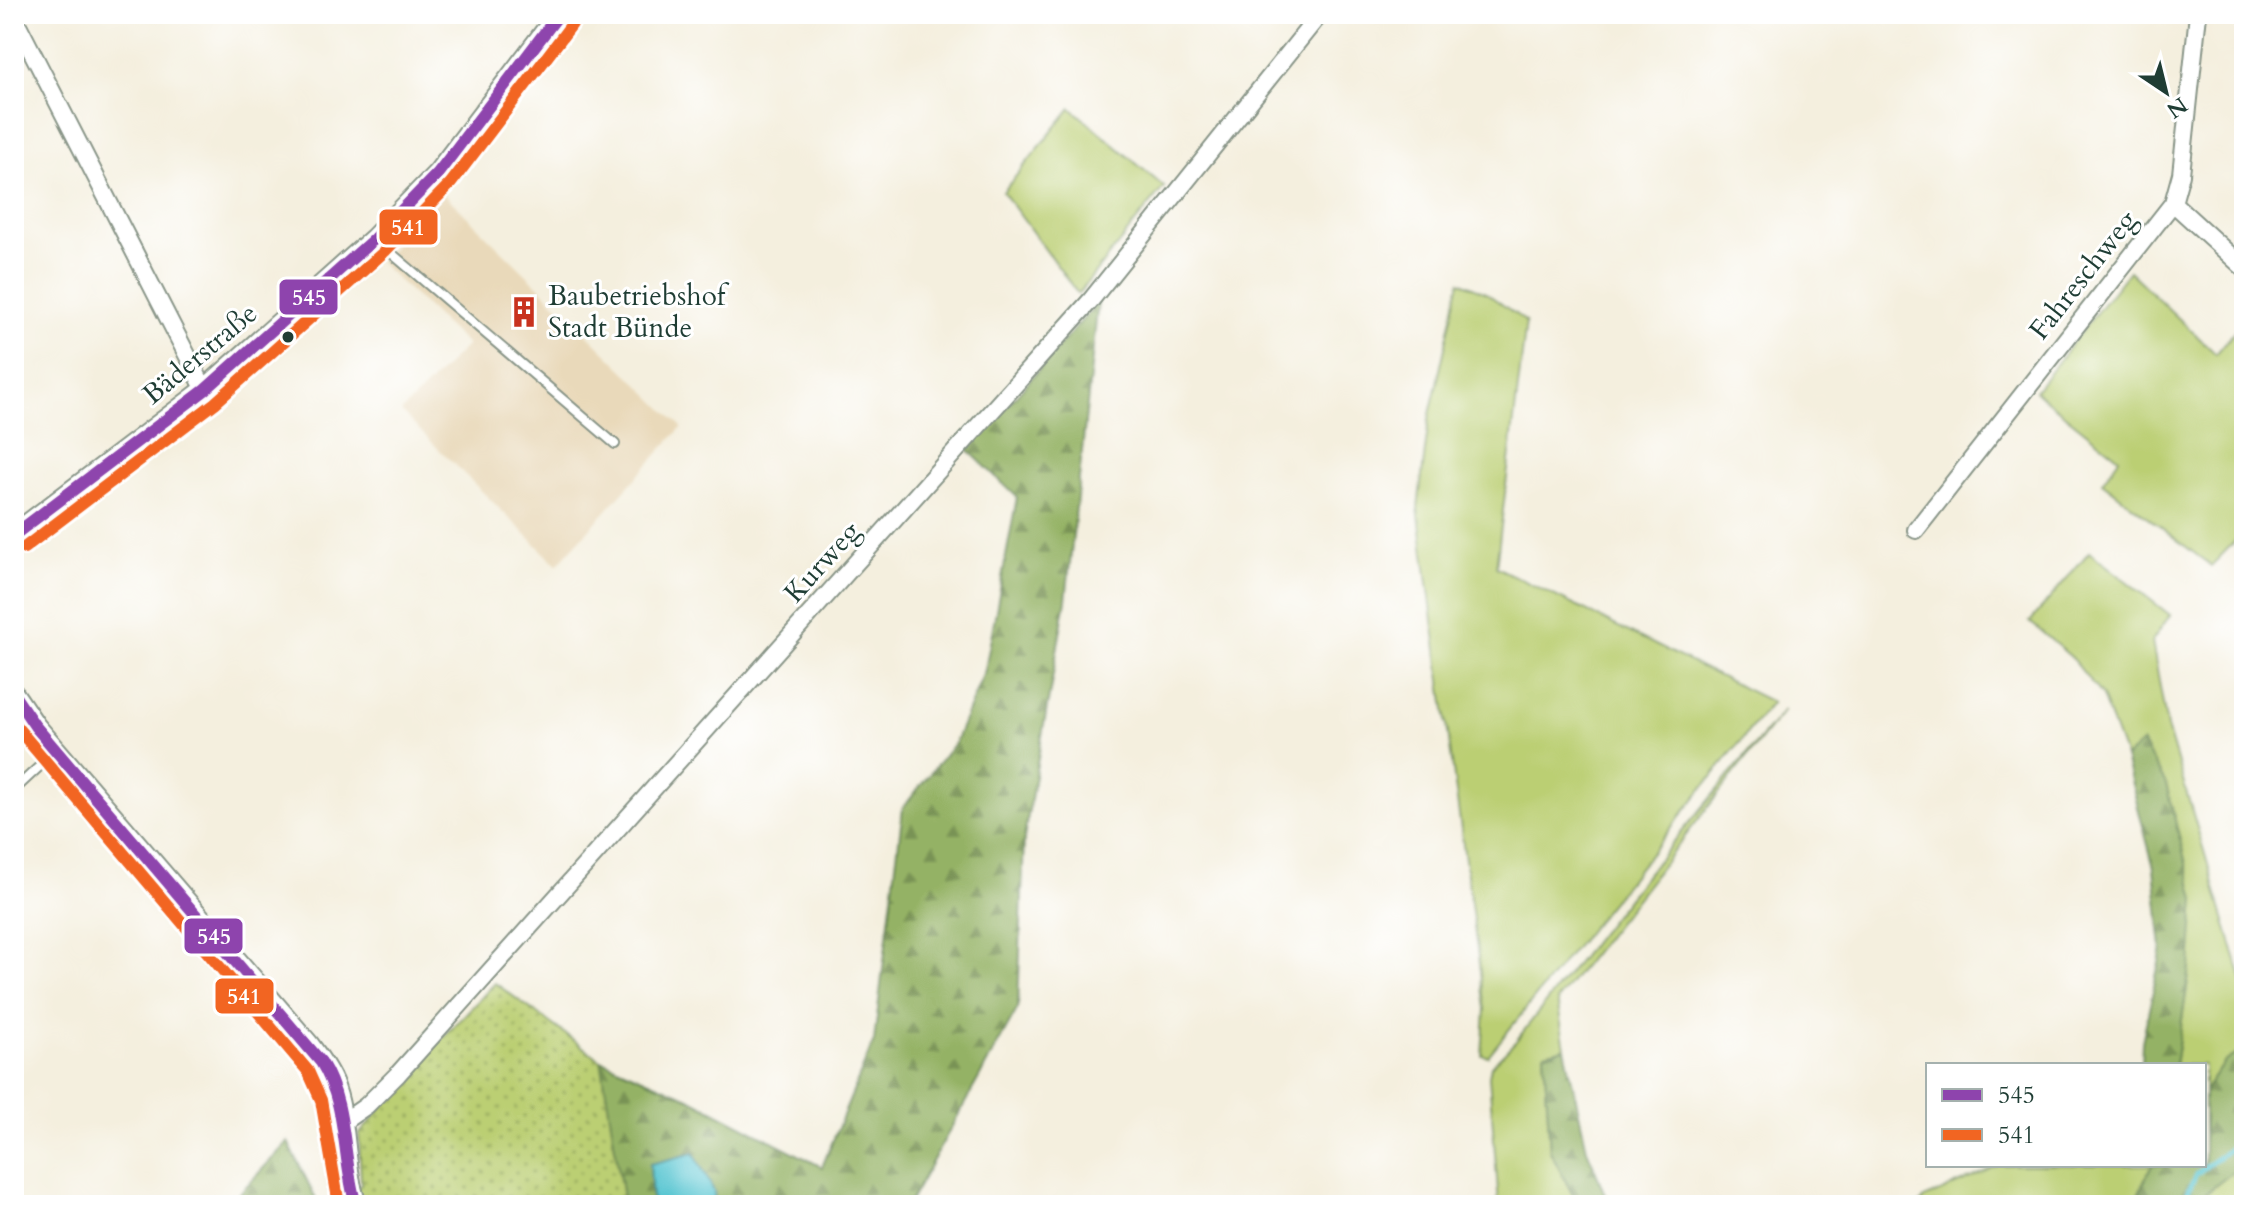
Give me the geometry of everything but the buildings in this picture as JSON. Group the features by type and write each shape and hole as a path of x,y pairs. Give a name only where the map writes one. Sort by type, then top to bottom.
{"street":[{"name":"Bäderstraße","path":"14,535 205,390 374,239 438,173 559,14"},
{"name":"Kurweg","path":"340,1124 366,1106 398,1074 1091,300 1320,14"},
{"name":"Fahreschweg","path":"1916,530 2173,203 2181,174 2198,14"},
{"path":"14,17 205,390"},
{"path":"2173,203 2244,268"},
{"path":"14,695 56,751 308,1044 332,1083 338,1102 346,1170 356,1205"}],"lane":[{"path":"374,239 615,444"},
{"path":"14,790 56,751"}],"shaded area":[{"path":"444,194 682,427 557,565 401,412 467,345 379,262"}],"green space":[{"path":"1071,108 1164,187 1078,294 1003,192"},
{"path":"2129,271 2216,354 2244,320 2244,532 2211,566 2102,482 2119,458 2035,391"},
{"path":"1460,281 1488,294 1526,322 1496,567 1772,702 1488,1056 1482,1055 1485,1009 1418,508 1429,419"},
{"path":"1098,302 1066,600 1024,838 1018,1008 908,1205 624,1205 601,1060 691,1099 822,1167 874,1041 903,808 955,742 985,670 1017,497 968,450"},
{"path":"2089,552 2170,615 2152,641 2167,727 2244,985 2244,1049 2224,1062 2206,1088 2206,1063 2175,1063 2190,968 2142,744 2125,758 2102,696 2071,657 2030,622"},
{"path":"1784,710 1557,1000 1565,1048 1544,1053 1550,1151 1578,1205 1499,1205 1489,1076 1491,1066 1515,1042 1645,876"},
{"path":"2142,743 2166,784 2195,899 2190,968 2175,1063 2141,1063 2142,1042 2162,949 2154,868 2125,758"},
{"path":"495,983 601,1060 624,1205 335,1205 361,1184 359,1135 413,1069"},
{"path":"1565,1048 1587,1149 1609,1205 1578,1205 1550,1151 1544,1053"},
{"path":"2244,1049 2244,1163 2191,1205 2131,1205 2151,1167 2206,1167 2206,1088 2224,1062"},
{"path":"288,1142 319,1205 222,1205 238,1195"},
{"path":"2244,1163 2244,1205 2191,1205 2197,1199"},
{"path":"1996,1167 2152,1167 2131,1205 1918,1205 1924,1199"}],"water":[{"path":"694,1153 714,1191 715,1205 652,1205 650,1164"}],"waterway":[{"path":"441,188 575,14"},
{"path":"322,304 367,263"},
{"path":"121,469 242,376 305,318"},
{"path":"2206,1166 2232,1147 2244,1123"},
{"path":"2182,1205 2196,1174 2205,1167"}],"transit line":[{"name":"545","path":"14,535 205,390 374,239 438,173 559,14"},
{"name":"541","path":"24,548 215,403 385,251 451,183 572,24"},
{"name":"545","path":"14,695 35,726 321,1062 336,1096 356,1205"},
{"name":"541","path":"14,724 308,1071 321,1100 339,1205"}],"place":[{"name":"Baubetriebshof Stadt Bünde","path":"524,312"}]}
